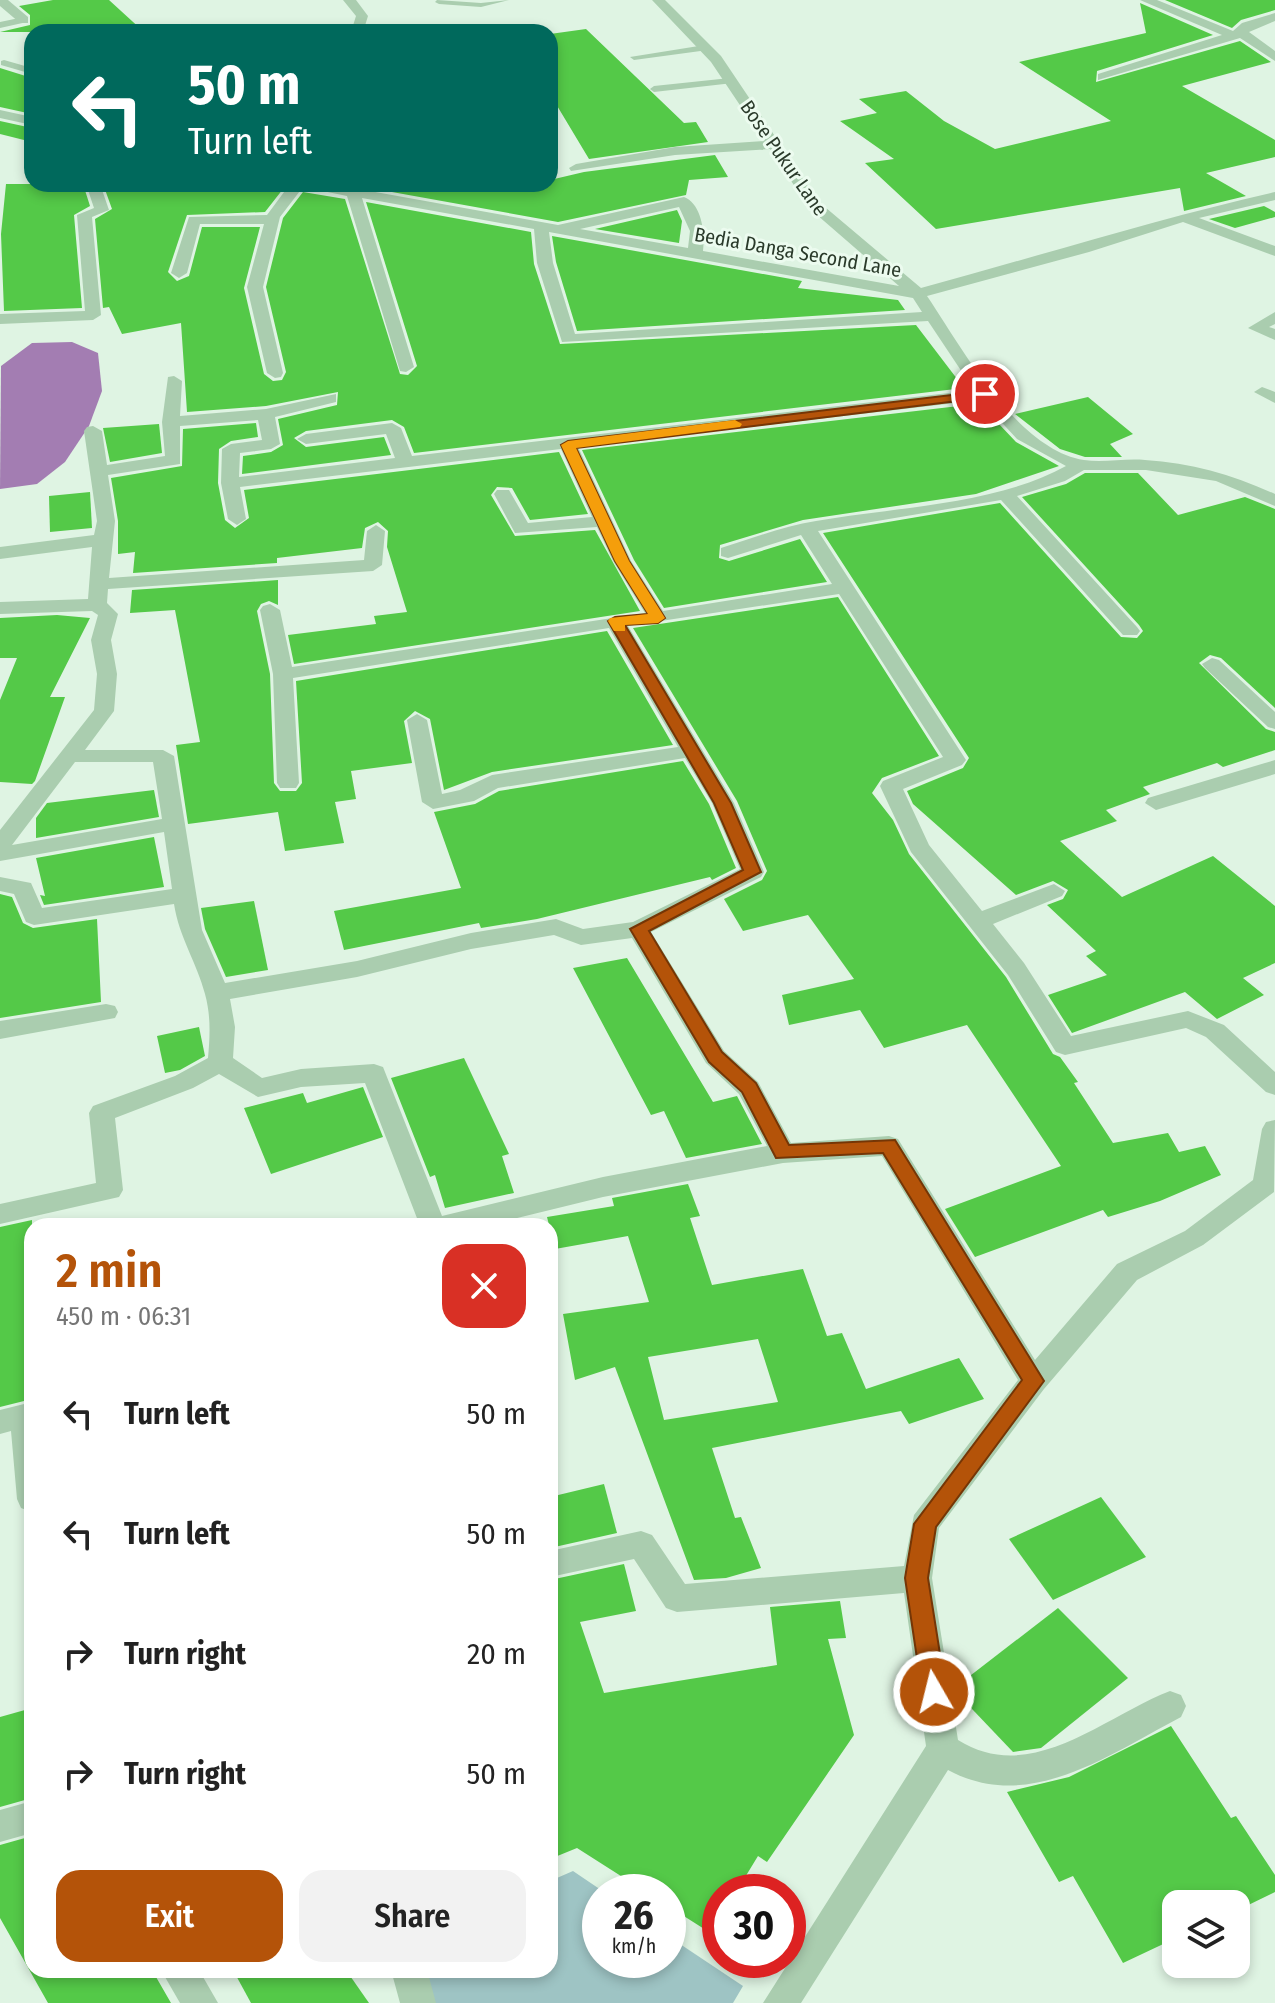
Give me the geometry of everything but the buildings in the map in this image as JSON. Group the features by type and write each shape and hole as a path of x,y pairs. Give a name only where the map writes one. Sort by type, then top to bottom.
{"street":[{"path":"1,0 24,20"},
{"path":"349,0 362,16 360,24"},
{"name":"Bose Pukur Lane","path":"658,0 705,48 770,145 828,221 918,294 985,394 1023,435 1049,452 1080,465 1146,465 1220,476 1275,501"},
{"path":"1146,0 1232,35 1242,33 1275,57"},
{"path":"1103,77 1242,33 1247,26 1275,17"},
{"path":"0,114 24,119"},
{"path":"576,168 675,151 770,145"},
{"path":"0,319 93,315 84,215 102,210 96,192"},
{"path":"275,373 255,287 272,219 292,192"},
{"path":"353,192 406,367"},
{"name":"Bedia Danga Second Lane","path":"353,192 918,294 1084,249 1183,217 1275,196"},
{"path":"695,254 698,231 684,201 549,228 545,263 568,339 935,316"},
{"path":"1183,217 1275,251"},
{"path":"179,273 194,220 272,219"},
{"path":"1275,317 1256,328 1275,335"},
{"path":"100,471 174,460 171,422 174,381"},
{"path":"230,483 406,465 985,394"},
{"path":"171,422 266,414 330,398"},
{"path":"231,449 271,444 266,414"},
{"path":"228,419 230,483 237,519"},
{"path":"306,439 392,428 406,465"},
{"path":"93,431 106,521 97,605"},
{"path":"568,445 622,561 658,618"},
{"path":"728,552 806,528 1004,493 1064,478 1080,465"},
{"path":"1004,493 1130,631"},
{"path":"503,494 522,529 604,521"},
{"path":"806,528 955,760 891,786 919,847 1016,969 1065,1046 1188,1019 1215,1031 1275,1086"},
{"path":"101,584 373,565 376,531"},
{"path":"0,553 102,540"},
{"path":"283,674 842,588"},
{"path":"0,608 97,605 108,614 101,640 107,674 104,711 0,845"},
{"path":"270,610 283,674 288,783"},
{"path":"217,993 357,969 471,941 556,927 581,937 638,929 753,872 723,803 615,621"},
{"path":"1212,664 1275,723"},
{"path":"417,720 433,802 466,796 492,782 691,751"},
{"path":"71,756 163,756 190,930 217,993 223,1027 220,1062"},
{"path":"1156,803 1275,767"},
{"path":"0,854 172,824"},
{"path":"0,884 23,888 34,917 183,895"},
{"path":"978,921 1054,891"},
{"path":"638,929 715,1057 749,1088 783,1153"},
{"path":"0,1030 106,1012"},
{"path":"0,1214 110,1190 102,1113 184,1082 220,1062"},
{"path":"220,1062 258,1088 301,1078 374,1073 430,1218"},
{"path":"781,2003 943,1749 917,1578 925,1524 1034,1381 1127,1272 1194,1238 1265,1185 1275,1129"},
{"path":"477,1218 603,1187 783,1153 889,1146 1034,1381"},
{"path":"19,1417 24,1449"},
{"path":"558,1562 641,1544 677,1598 917,1578"},
{"path":"943,1749 969,1765 1000,1773 1039,1768 1170,1706"},
{"path":"0,1826 24,1819"},
{"path":"184,1978 200,2003"},
{"path":"411,1978 418,2003"}],"lane":[{"path":"439,2 481,5 505,0"},
{"path":"0,25 24,20"},
{"path":"634,57 705,48"},
{"path":"4,63 24,69"},
{"path":"654,89 730,81"}],"shaded area":[{"path":"72,342 98,353 102,391 89,426 65,462 37,484 0,489 1,366 32,343"},
{"path":"573,1871 582,1877 582,1978 686,1978 686,1948 702,1959 702,1978 731,1978 743,1986 733,2003 423,2003 414,1978 558,1978 558,1878"}],"slow traffic":[{"path":"619,628 615,621 658,618 622,561 568,445 735,424"}],"route":[{"path":"934,1692 917,1578 925,1524 1034,1381 966,1276 889,1146 783,1153 749,1088 715,1057 638,929 753,872 723,803 615,621 658,618 622,561 568,445 985,394"}]}
